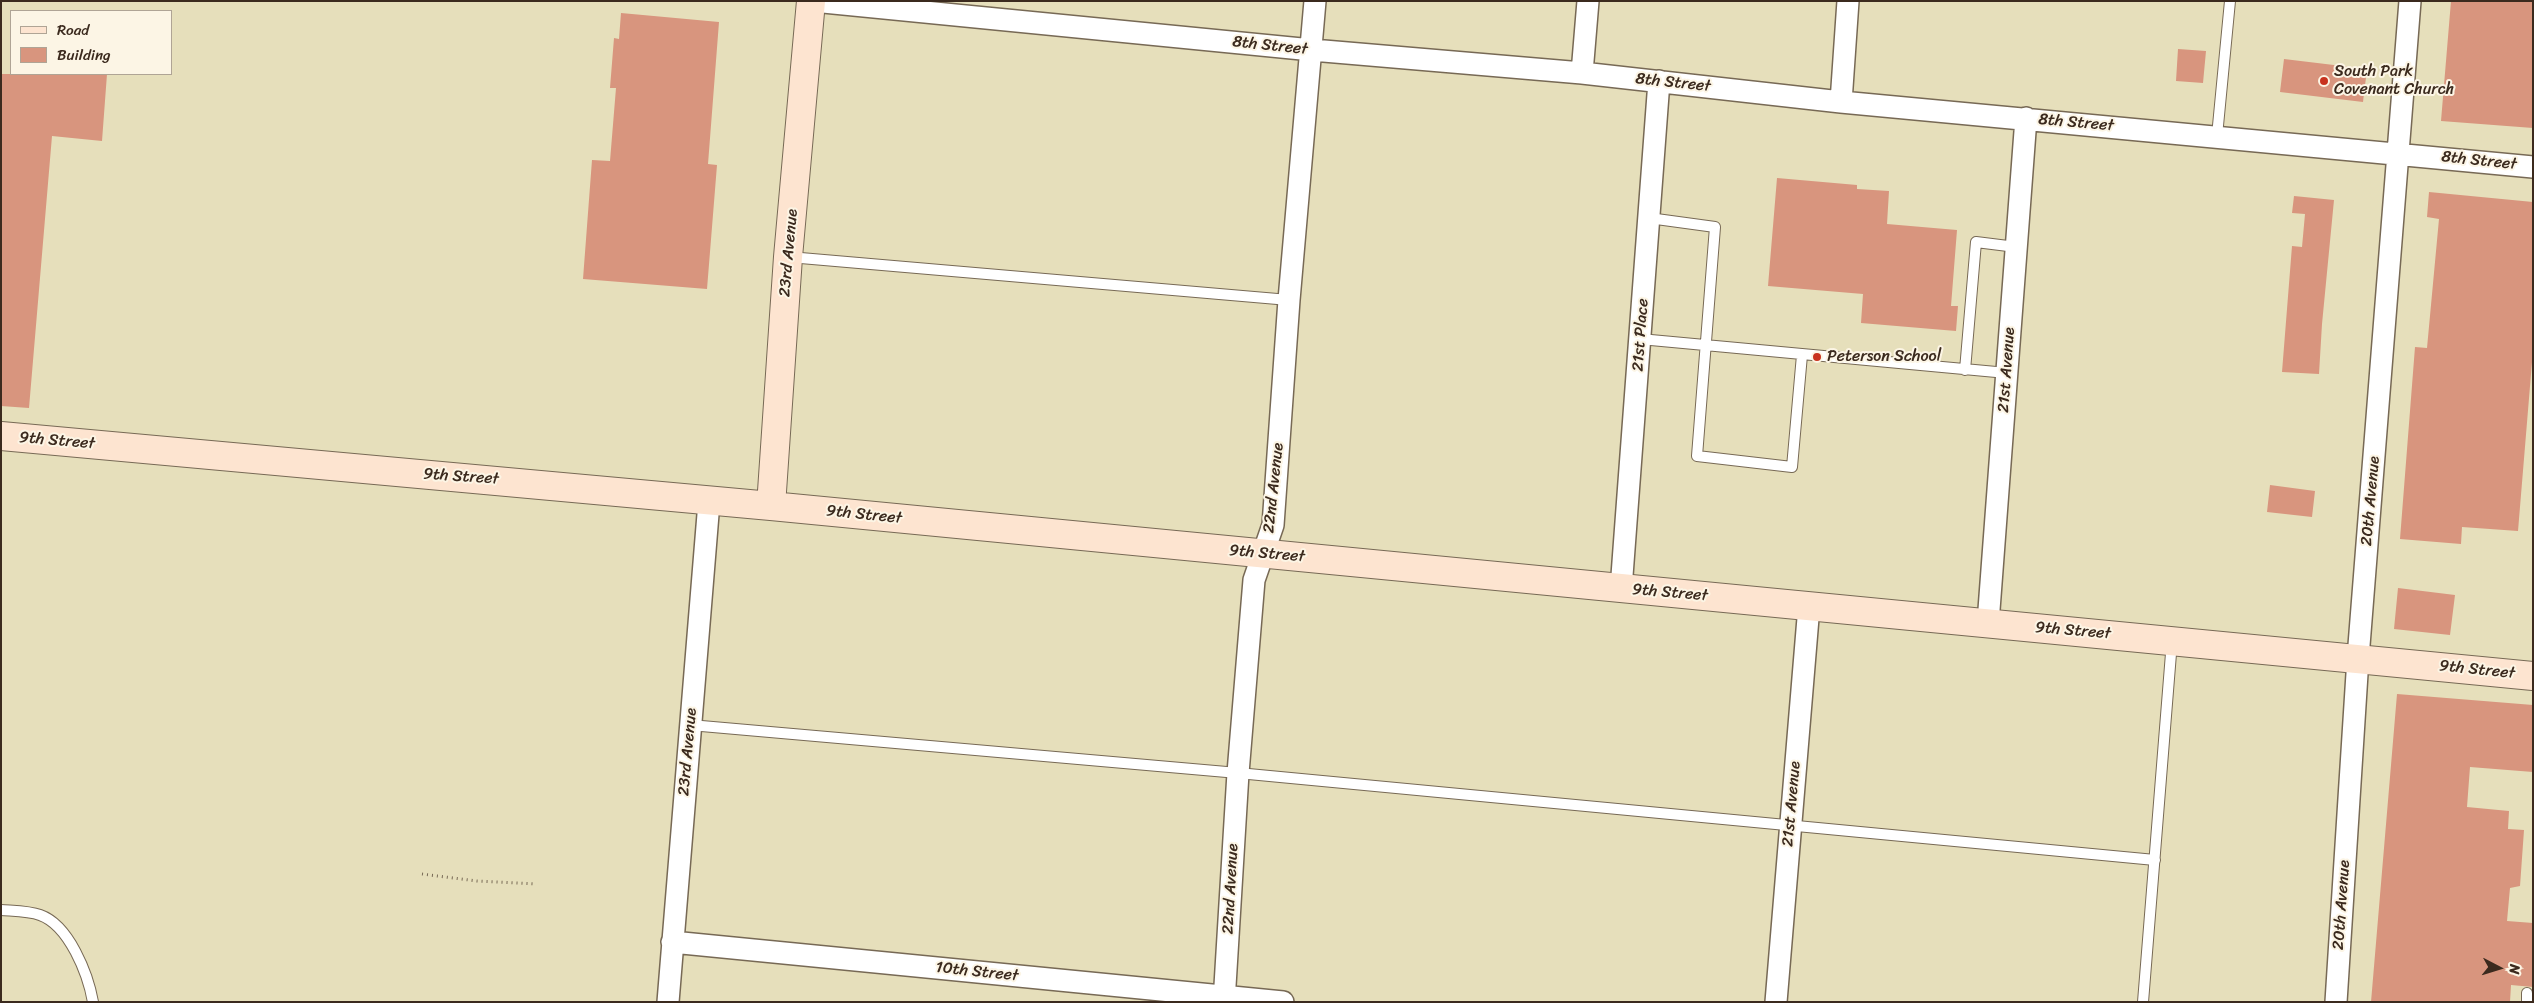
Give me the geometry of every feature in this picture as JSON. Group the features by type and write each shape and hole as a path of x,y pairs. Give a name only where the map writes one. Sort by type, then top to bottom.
{"street":[{"name":"8th Street","path":"812,1 1312,50 1659,81 1841,102 2533,166"},
{"name":"23rd Avenue","path":"771,506 788,257 812,1"},
{"name":"22nd Avenue","path":"1224,999 1238,773 1254,580 1273,525 1289,300 1315,1"},
{"path":"1582,74 1588,1"},
{"path":"1841,102 1848,1"},
{"name":"20th Avenue","path":"2336,1002 2358,658 2410,1"},
{"name":"21st Place","path":"1621,589 1659,81"},
{"name":"21st Avenue","path":"1988,623 2026,118"},
{"name":"9th Street","path":"1,436 508,480 709,502 771,506 2533,676"},
{"name":"23rd Avenue","path":"668,1002 709,502"},
{"name":"21st Avenue","path":"1776,1002 1809,606"},
{"name":"10th Street","path":"672,942 1224,999 1283,1002"}],"lane":[{"path":"2217,136 2230,1"},
{"path":"1649,218 1715,227 1697,456 1792,467 1802,355"},
{"path":"1964,370 1976,242 2016,247"},
{"path":"788,257 1289,300"},
{"path":"1640,339 2007,373"},
{"path":"2143,1002 2172,640"},
{"path":"690,725 1238,773 2155,860"},
{"path":"1,910 41,915 65,934 89,982 93,1002"}],"path":[{"path":"422,874 477,881 535,884"}],"building":[{"path":"2451,1 2533,1 2533,128 2441,121"},
{"path":"621,13 719,22 708,164 717,165 707,289 583,279 592,160 610,161 616,88 610,88 614,38 619,39"},
{"path":"2178,49 2206,51 2203,83 2176,81"},
{"name":"South Park Covenant Church","path":"2284,59 2367,69 2363,102 2280,92"},
{"path":"1,74 107,75 102,141 52,136 29,408 1,406"},
{"path":"1777,178 1857,185 1857,189 1889,191 1887,224 1957,230 1951,306 1958,306 1956,331 1861,323 1863,294 1768,286"},
{"path":"2429,192 2533,202 2533,350 2518,531 2462,527 2461,544 2400,539 2415,347 2427,348 2439,219 2427,217"},
{"path":"2294,196 2334,200 2319,374 2282,372 2292,246 2302,247 2305,214 2292,213"},
{"path":"2270,485 2315,491 2312,517 2267,512"},
{"path":"2398,588 2455,595 2450,635 2394,629"},
{"path":"2397,694 2533,705 2533,772 2470,767 2467,807 2509,811 2508,829 2524,830 2520,886 2510,888 2507,921 2533,923 2533,987 2511,985 2510,1002 2371,1002"}],"place":[{"name":"South Park Covenant Church","path":"2324,81"},
{"name":"Peterson School","path":"1817,357"}]}
